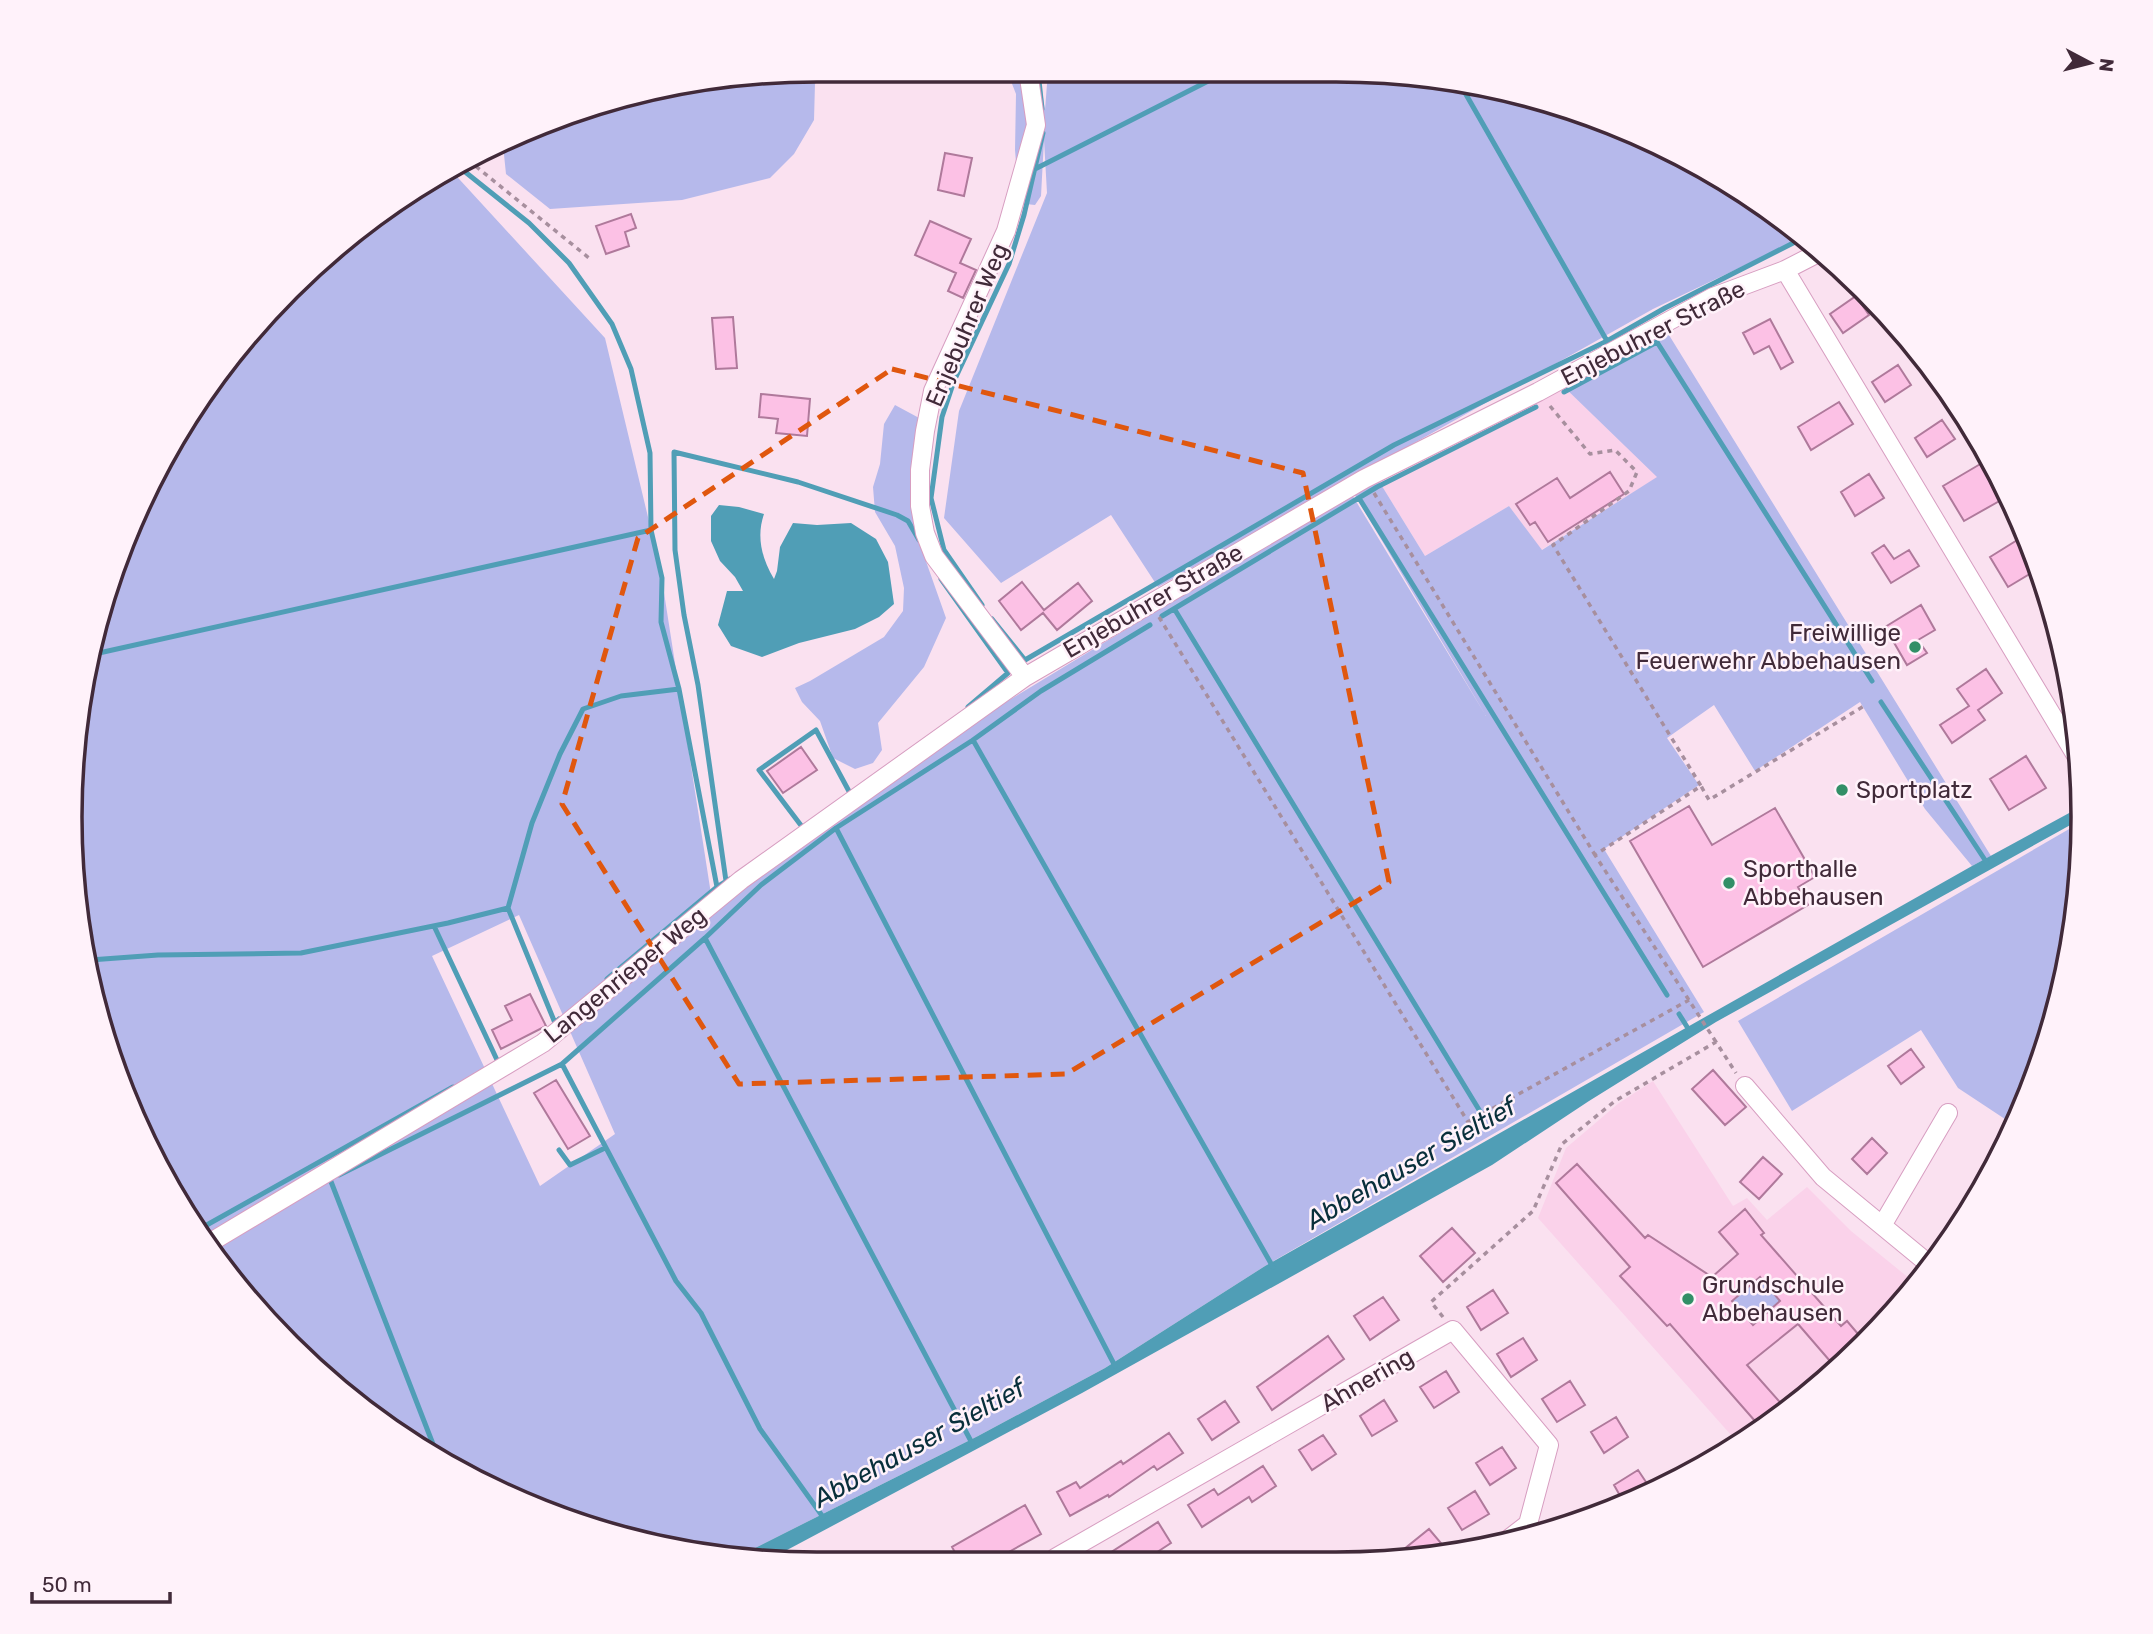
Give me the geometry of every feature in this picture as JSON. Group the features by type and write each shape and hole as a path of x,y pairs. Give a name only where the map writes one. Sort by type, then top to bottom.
{"street":[{"name":"Enjebuhrer Weg","path":"1025,677 934,556 925,533 920,506 922,457 933,391 1006,232 1036,125 1030,82"},
{"name":"Enjebuhrer Straße","path":"1025,677 1364,479 1538,392 1713,297 1785,270 1810,257"},
{"path":"1785,270 2066,738"},
{"name":"Langenrieper Weg","path":"216,1239 543,1043 741,880 1025,677"},
{"path":"1745,1087 1823,1177 1923,1259"},
{"path":"1883,1224 1948,1113"},
{"path":"1453,1330 1549,1445 1528,1524 1523,1528"},
{"name":"Ahnering","path":"1065,1552 1453,1330"}],"path":[{"path":"476,167 589,258"},
{"path":"1538,392 1590,454 1615,450 1637,472 1629,491 1553,545 1709,800 1864,706"},
{"path":"1376,495 1595,855 1745,1087"},
{"path":"1150,603 1468,1122 1689,1000"},
{"path":"1595,855 1702,786"},
{"path":"1453,1330 1431,1302 1533,1211 1562,1144 1615,1101 1716,1042"}],"highlighted area":[{"path":"892,369 1303,473 1389,882 1066,1074 739,1084 562,804 638,538"}],"shaded area":[{"path":"1011,82 1041,82 1045,110 1047,82 1336,82 1384,84 1479,96 1572,121 1661,158 1744,206 1793,242 1653,309 1158,587 1111,515 1001,583 944,518 959,411 1047,193 1044,140 1041,196 1035,205 1026,204 1019,199 1015,150 1016,94"},
{"path":"815,83 814,120 794,154 770,178 682,200 550,209 506,174 504,153 581,121 627,107 721,89"},
{"path":"457,177 605,338 660,567 711,894 958,731 1351,493 1486,716 1353,492 1377,478 1425,556 1509,506 1542,550 1657,477 1561,384 1664,327 1991,856 1972,866 1925,809 1860,702 1755,771 1714,705 1667,738 1699,785 1604,849 1704,1012 1265,1266 1105,1368 978,1436 754,1548 674,1538 627,1527 536,1496 492,1476 409,1428 370,1400 297,1337 234,1264 206,1225 158,1142 138,1098 107,1007 96,960 84,865 82,817 84,769 96,674 121,581 158,492 206,409 234,370 297,297 333,265 409,206","holes":["519,915 615,1134 540,1186 432,956"]},
{"path":"1561,384 1658,477 1541,550 1509,506 1425,556 1377,478"},
{"path":"895,405 921,419 927,446 916,533 946,618 924,667 878,723 882,750 873,763 855,769 833,758 820,721 802,702 795,688 884,637 903,611 904,588 895,546 875,512 873,487 880,464 884,424"},
{"path":"719,505 764,514 762,548 774,579 780,547 793,523 851,523 876,539 888,562 894,604 879,617 855,629 799,643 762,657 731,646 718,625 727,591 743,591 735,577 720,561 711,541 711,516"},
{"path":"2071,812 2071,825 1716,1022 1492,1165 1082,1393 786,1551 754,1548 978,1436 1105,1368 1265,1266"},
{"path":"2071,828 2069,865 2057,960 2032,1053 2005,1119 1958,1088 1921,1030 1792,1111 1738,1021"},
{"path":"1653,1081 1733,1206 1747,1198 1767,1220 1807,1187 1851,1231 1908,1277 1856,1337 1783,1400 1732,1436 1538,1218 1566,1148 1619,1103"},
{"path":"1760,1277 1785,1296 1753,1325 1732,1301"}],"building":[{"path":"945,153 972,158 964,196 938,190"},
{"path":"631,214 636,228 625,232 629,246 606,254 596,226"},
{"path":"930,221 971,239 960,263 976,270 963,298 948,291 956,273 915,255"},
{"path":"1855,296 1869,315 1843,333 1830,314"},
{"path":"733,317 737,368 716,369 712,318"},
{"path":"1770,319 1793,362 1781,369 1769,346 1754,354 1743,333"},
{"path":"1898,365 1911,385 1885,402 1872,382"},
{"path":"761,394 810,399 807,436 776,433 778,419 759,417"},
{"path":"1839,402 1853,424 1811,450 1798,427"},
{"path":"1942,420 1955,439 1927,457 1915,438"},
{"path":"1980,464 1999,501 1964,521 1943,486"},
{"path":"1610,472 1624,494 1548,542 1535,522 1530,525 1516,504 1557,478 1570,498"},
{"path":"1869,474 1884,498 1855,516 1841,492"},
{"path":"2017,540 2029,574 2008,587 1990,557"},
{"path":"1884,545 1894,559 1909,550 1919,566 1891,583 1872,553"},
{"path":"1022,582 1044,610 1078,583 1092,601 1057,630 1043,613 1021,630 999,601"},
{"path":"1921,605 1935,630 1918,640 1927,653 1907,665 1885,627"},
{"path":"1986,669 2002,693 1978,710 1985,720 1952,743 1940,725 1969,706 1957,689"},
{"path":"801,747 817,770 783,793 767,771"},
{"path":"2026,756 2046,788 2009,810 1990,779"},
{"name":"Sporthalle Abbehausen","path":"1689,806 1712,845 1775,808 1815,877 1798,887 1808,905 1703,967 1630,841"},
{"path":"530,994 546,1026 501,1049 492,1030 512,1020 505,1006"},
{"path":"1911,1049 1924,1067 1901,1084 1888,1066"},
{"path":"1713,1070 1746,1107 1725,1125 1692,1089"},
{"path":"556,1080 590,1136 568,1149 534,1093"},
{"path":"1872,1138 1887,1153 1867,1174 1852,1159"},
{"path":"1763,1157 1782,1174 1759,1199 1740,1182"},
{"name":"Grundschule Abbehausen","path":"1577,1164 1645,1238 1648,1235 1712,1277 1738,1254 1719,1232 1745,1209 1764,1233 1761,1235 1841,1326 1847,1321 1858,1334 1830,1361 1798,1324 1747,1365 1780,1402 1755,1420 1670,1324 1667,1326 1620,1276 1630,1267 1556,1183","holes":["1760,1277 1780,1301 1753,1325 1732,1301"]},
{"path":"1452,1228 1475,1253 1443,1282 1420,1256"},
{"path":"1493,1290 1508,1313 1481,1330 1467,1307"},
{"path":"1383,1297 1399,1320 1370,1340 1354,1316"},
{"path":"1328,1336 1344,1359 1272,1410 1257,1387"},
{"path":"1523,1338 1537,1360 1511,1377 1497,1354"},
{"path":"1446,1371 1459,1392 1434,1408 1420,1387"},
{"path":"1570,1381 1585,1405 1557,1422 1542,1399"},
{"path":"1384,1400 1397,1421 1372,1436 1360,1416"},
{"path":"1225,1401 1239,1422 1212,1440 1198,1419"},
{"path":"1616,1417 1628,1437 1604,1453 1591,1432"},
{"path":"1169,1433 1183,1453 1157,1470 1154,1466 1109,1497 1108,1495 1070,1516 1057,1492 1076,1482 1080,1488 1121,1461 1123,1464"},
{"path":"1323,1435 1336,1454 1312,1470 1299,1450"},
{"path":"1502,1447 1516,1468 1490,1485 1476,1463"},
{"path":"1263,1466 1276,1486 1252,1502 1249,1497 1202,1527 1188,1505 1214,1489 1218,1495"},
{"path":"1638,1470 1646,1483 1620,1495 1614,1485"},
{"path":"1475,1491 1489,1514 1462,1530 1448,1508"},
{"path":"1025,1505 1041,1534 1009,1552 955,1552 952,1547"},
{"path":"1158,1522 1171,1543 1157,1552 1111,1552"},
{"path":"1429,1529 1441,1544 1432,1545 1406,1548"}],"waterway":[{"path":"1039,82 1042,109"},
{"path":"1035,169 1206,82"},
{"path":"1466,94 1607,341"},
{"path":"982,605 944,550 931,498 942,417 954,381 1009,264 1024,215 1043,133"},
{"path":"466,172 529,223 569,263 612,324 631,369 650,453 651,530 662,578 661,622 679,689 717,887"},
{"path":"992,619 1025,660 1394,445 1607,341 1665,308 1794,243"},
{"path":"1564,392 1657,342 1872,681"},
{"path":"1162,616 1377,487 1536,407"},
{"path":"726,881 698,685 675,550 674,452 798,482 897,515 908,521 919,540"},
{"path":"1359,498 1667,995"},
{"path":"101,653 651,530"},
{"path":"941,579 1008,673 968,707"},
{"name":"Abbehauser Sieltief","path":"1175,610 1481,1113"},
{"name":"Abbehauser Sieltief","path":"823,1517 760,1429 701,1313 676,1281 562,1064 761,885 836,828 973,740 1041,691 1150,625"},
{"path":"559,1019 555,1023 508,908 532,823 560,754 583,709 621,696 679,689"},
{"path":"1881,702 1987,863"},
{"path":"801,830 803,828 759,770 816,730 851,795 854,793"},
{"path":"973,740 1273,1267"},
{"path":"836,828 1115,1366"},
{"path":"607,979 730,879"},
{"path":"96,960 158,955 301,953 508,908"},
{"path":"434,926 498,1062 495,1064"},
{"name":"Abbehauser Sieltief","path":"705,938 973,1445"},
{"path":"1679,1014 1689,1030"},
{"path":"339,1175 562,1064"},
{"path":"206,1225 453,1087"},
{"path":"559,1150 570,1165 605,1148"},
{"path":"330,1179 432,1442"}],"place":[{"name":"Freiwillige Feuerwehr Abbehausen","path":"1915,647"},
{"name":"Sportplatz","path":"1842,790"},
{"name":"Sporthalle Abbehausen","path":"1729,883"},
{"name":"Grundschule Abbehausen","path":"1688,1299"}]}
